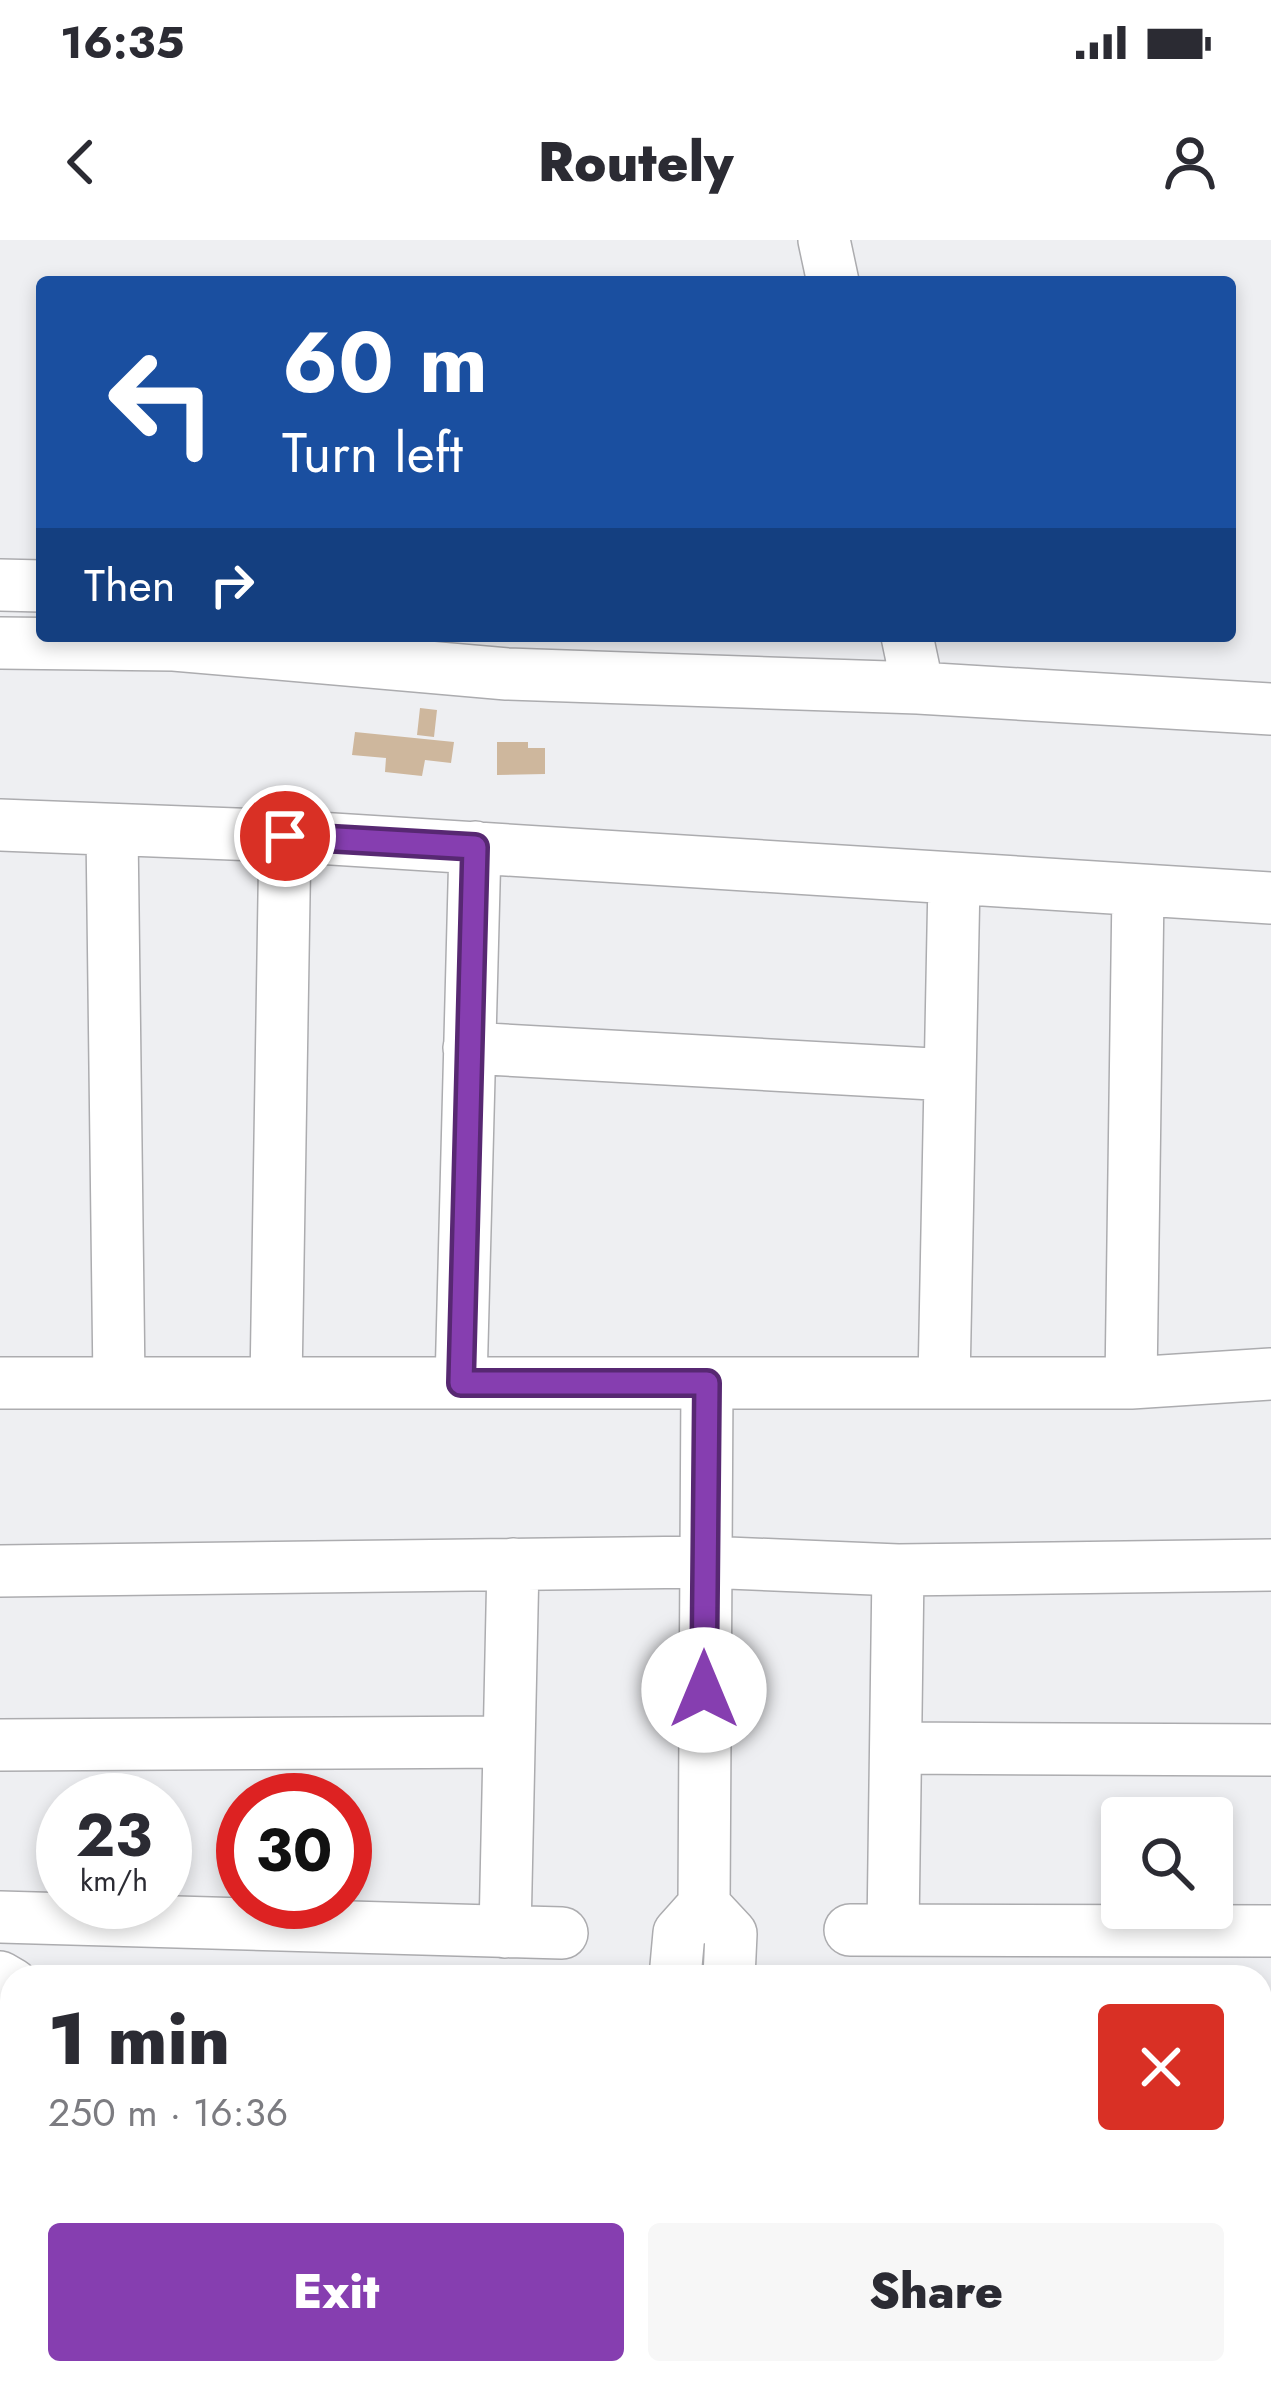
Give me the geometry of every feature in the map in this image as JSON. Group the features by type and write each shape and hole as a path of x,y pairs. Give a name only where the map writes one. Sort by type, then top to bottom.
{"street":[{"path":"824,240 832,276"},
{"path":"0,586 36,586"},
{"path":"0,643 58,642"},
{"path":"194,642 507,674 918,688 1271,709"},
{"path":"908,642 918,688"},
{"path":"0,825 285,836 1271,898"},
{"path":"112,830 119,1383"},
{"path":"276,1383 285,836"},
{"path":"461,1383 475,847"},
{"path":"944,1382 954,880"},
{"path":"1131,1383 1138,890"},
{"path":"469,1048 950,1075"},
{"path":"0,1383 1131,1383 1271,1374"},
{"path":"676,1965 679,1933 704,1905 707,1383"},
{"path":"0,1571 704,1562 898,1570 1271,1565"},
{"path":"505,1932 513,1564"},
{"path":"898,1570 896,1748 872,1930 1271,1931"},
{"path":"0,1745 509,1742"},
{"path":"896,1748 1271,1750"},
{"path":"704,1905 731,1934 730,1965"},
{"path":"0,1917 562,1934"}],"building":[{"path":"420,708 437,710 434,737 417,735"},
{"path":"355,732 454,742 451,763 425,760 422,776 385,772 386,758 352,755"},
{"path":"497,742 528,742 528,748 545,748 545,774 497,775"}],"route":[{"path":"285,836 475,847 461,1383 707,1383 704,1690"}]}
